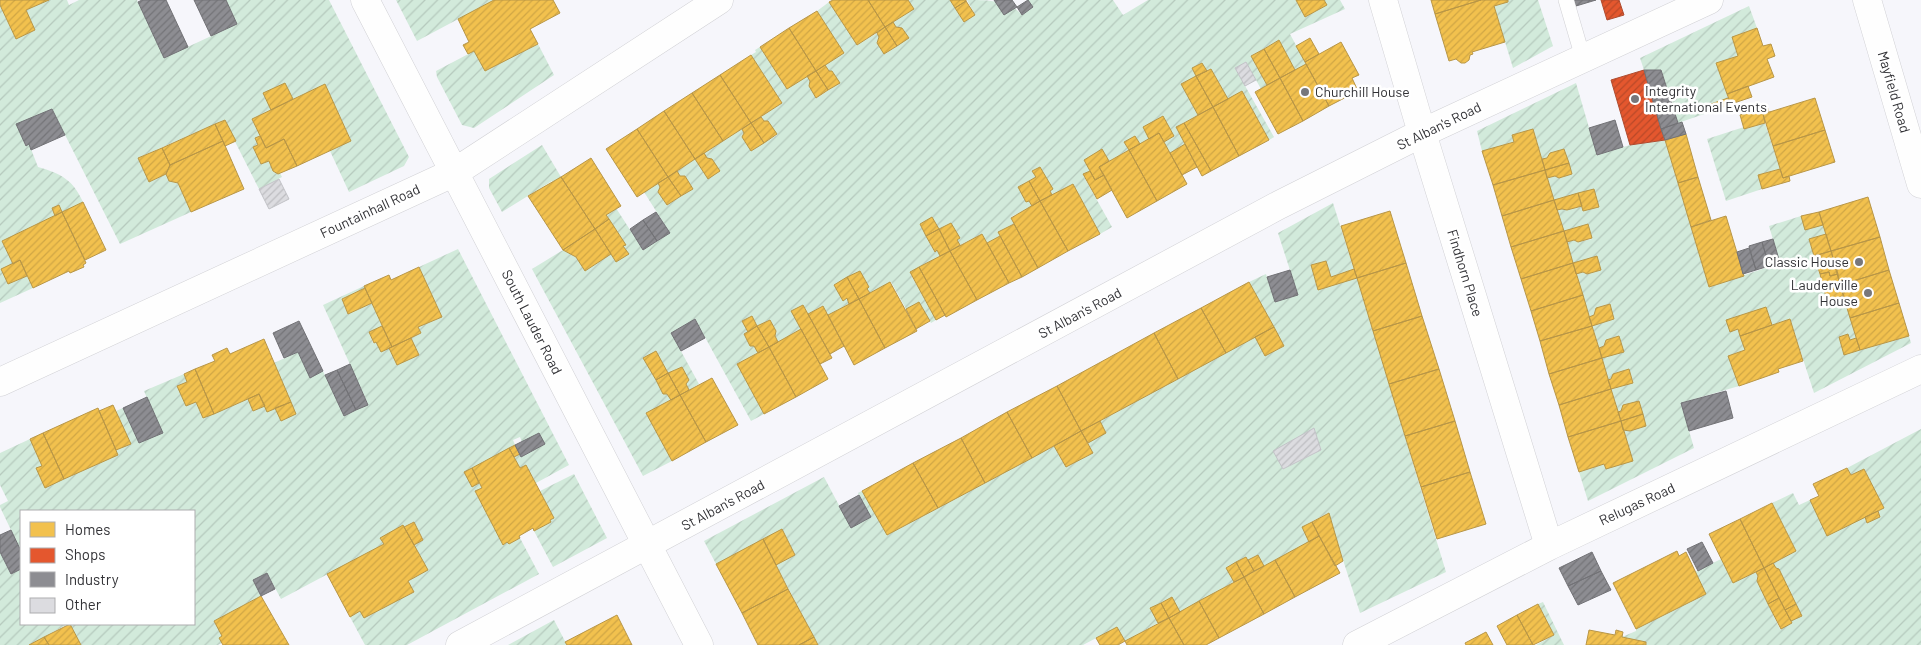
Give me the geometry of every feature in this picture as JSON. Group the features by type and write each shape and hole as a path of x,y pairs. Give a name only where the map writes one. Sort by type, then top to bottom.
{"street":[{"name":"South Lauder Road","path":"365,0 699,645"},
{"name":"Fountainhall Road","path":"0,382 455,172 719,0"},
{"name":"Findhorn Place","path":"1383,0 1549,546"},
{"name":"St Alban's Road","path":"460,645 1279,205 1422,133 1708,0"},
{"name":"Mayfield Road","path":"1867,0 1921,184"},
{"name":"Relugas Road","path":"1359,644 1549,546 1921,369"}],"lane":[{"path":"1566,0 1583,58"}],"green space":[{"path":"49,0 67,0 69,5 79,0 137,0 164,58 237,24 226,0 329,0 409,157 404,166 349,192 330,151 351,140 325,85 293,99 285,84 271,110 252,119 260,136 255,138 258,145 253,147 261,164 269,161 274,172 280,173 282,177 259,189 224,120 138,158 149,182 166,174 169,181 178,183 191,212 120,244 52,109 17,124 25,145 29,144 38,167 54,172 66,179 75,188 83,202 62,212 58,205 52,208 55,216 2,241 13,264 8,284 27,276 33,288 0,303 0,5 16,39 35,30 26,10"},
{"path":"396,0 494,0 417,41"},
{"path":"908,0 950,0 964,22 975,15 967,0 997,2 1011,6 1022,15 1032,7 1028,0 1113,0 1123,15 1148,0 1296,0 1305,17 1327,5 1324,0 1340,0 1345,9 1290,34 1306,64 1295,70 1279,40 1251,56 1267,85 1261,89 1246,62 1235,68 1274,137 1269,140 1242,91 1228,99 1211,69 1207,71 1202,63 1192,68 1196,76 1181,84 1198,115 1176,127 1185,144 1170,153 1164,142 1174,136 1163,117 1149,139 1140,144 1135,136 1124,142 1129,150 1109,161 1102,150 1084,160 1090,171 1083,175 1112,227 1100,234 1073,184 1052,195 1050,191 1052,189 1040,167 1032,171 1036,177 1018,187 1026,202 1029,201 1032,206 1011,217 1014,224 998,232 1000,236 987,243 982,234 960,245 957,240 959,238 951,223 939,229 932,217 920,224 934,251 937,250 940,256 910,273 936,320 931,323 919,302 906,309 891,282 870,293 867,289 869,287 860,271 834,285 843,300 847,298 849,304 828,315 822,306 808,314 803,305 792,311 801,329 778,342 775,336 776,331 770,320 757,326 752,316 742,321 748,332 744,334 750,346 754,346 758,353 737,364 764,414 751,421 695,319 671,333 699,384 689,390 686,384 689,380 682,367 668,373 656,351 644,358 663,393 667,394 671,400 646,413 672,461 643,476 532,269 563,250 576,257 585,271 611,254 616,262 628,254 623,246 625,244 606,215 616,208 643,250 670,233 644,192 658,183 660,187 658,192 667,205 693,189 685,176 680,176 677,171 695,159 708,178 712,159 707,158 704,153 742,129 744,133 742,137 751,151 777,135 768,121 764,121 761,117 782,103 751,55 756,52 755,50 760,47 787,89 807,76 810,81 809,86 817,98 839,83 832,71 829,71 825,65 844,53 817,11 829,2 857,45 877,33 879,37 877,43 885,54 909,38 902,28 896,27 893,22 914,9"},
{"path":"1508,0 1538,0 1553,46 1513,68 1494,6 1508,2"},
{"path":"1749,6 1757,28 1732,37 1738,56 1717,63 1728,98 1711,104 1713,111 1678,123 1661,70 1644,70 1640,58"},
{"path":"538,44 554,75 474,128 462,125 437,77 436,71 474,51 485,71"},
{"path":"1576,83 1597,155 1630,145 1665,140 1709,287 1780,263 1769,226 1801,216 1823,225 1826,234 1809,239 1829,306 1838,304 1837,298 1844,296 1856,338 1850,340 1848,334 1839,337 1844,354 1909,336 1911,343 1814,393 1790,319 1772,325 1766,307 1738,329 1745,350 1728,356 1739,386 1681,403 1694,448 1588,501 1579,472 1604,464 1606,469 1623,430 1630,431 1646,426 1639,401 1623,405 1621,411 1618,412 1611,389 1633,382 1629,369 1613,374 1611,379 1608,380 1602,358 1623,352 1619,336 1606,340 1604,346 1599,348 1592,326 1614,319 1609,304 1596,308 1594,315 1589,317 1576,274 1583,272 1587,274 1601,270 1597,257 1573,263 1567,242 1592,239 1588,224 1564,231 1557,210 1567,210 1582,206 1583,211 1598,207 1594,189 1554,200 1547,178 1555,176 1559,178 1572,174 1564,149 1550,153 1547,158 1542,159 1533,129 1512,135 1514,142 1482,151 1477,131"},
{"path":"1765,123 1780,169 1758,175 1762,189 1726,201 1707,139 1744,127 1745,129"},
{"path":"542,145 561,177 502,212 489,188 489,179"},
{"path":"1333,203 1354,269 1331,277 1326,261 1311,265 1318,289 1357,278 1446,572 1360,613 1328,513 1302,527 1309,542 1264,566 1258,555 1248,560 1246,557 1226,568 1234,582 1180,612 1172,597 1151,608 1158,623 1125,641 1117,627 1083,645 818,645 776,565 795,555 782,530 716,564 704,541 824,477 851,528 871,517 858,493 862,491 887,535 1054,446 1066,467 1093,453 1088,443 1100,421 1255,337 1265,356 1284,346 1249,282 1266,274 1275,302 1298,295 1278,233","holes":["1314,428 1321,450 1283,469 1274,451"]},
{"path":"458,249 569,465 536,483 526,465 520,468 514,457 520,454 522,456 544,444 522,442 520,437 513,440 515,445 465,472 472,486 479,483 482,488 475,492 503,544 507,542 509,544 520,538 539,574 407,645 365,645 350,617 360,611 364,618 414,592 408,581 428,570 414,545 423,539 413,522 381,538 384,544 281,599 267,573 253,580 261,596 214,621 222,636 222,643 218,645 81,645 71,625 195,625 195,510 20,510 20,549 0,507 0,505 8,501 0,485 0,453 30,439 42,466 37,468 46,487 117,455 116,450 130,444 116,411 123,408 139,443 162,433 144,391 184,374 187,382 178,386 186,406 196,402 203,418 248,399 253,411 265,406 275,408 281,420 296,414 274,363 298,352 310,377 323,371 344,416 368,404 323,305 364,286 365,288 342,299 348,314 372,303 382,326 369,332 373,343 376,342 389,348 397,365 419,355 411,338 421,333 418,327 442,317 419,267"},
{"path":"1921,429 1921,645 1646,645 1646,642 1622,637 1706,594 1695,572 1721,559 1733,583 1756,572 1758,576 1757,581 1780,629 1792,623 1791,621 1801,615 1779,569 1773,563 1796,551 1772,503 1793,493 1799,505 1810,500 1828,535 1865,517 1867,523 1880,517 1878,511 1884,508 1864,469 1851,475 1847,468"},
{"path":"574,474 607,538 553,567 534,531 551,522 550,520 554,518 540,491"},
{"path":"0,552 11,574 20,570 20,625 66,625 29,645 0,645"},
{"path":"1543,602 1564,645 1536,645 1554,635 1538,604"},
{"path":"554,620 567,645 508,645"}],"building: Homes":[{"path":"0,0 49,0 26,10 35,30 16,39 0,5"},
{"path":"494,0 553,0 560,13 530,29 538,44 485,71 474,51 468,54 463,45 469,42 458,19"},
{"path":"833,0 868,0 885,27 857,45 829,2"},
{"path":"868,0 908,0 914,9 885,27"},
{"path":"950,0 966,0 966,1 955,8"},
{"path":"1296,0 1324,0 1327,5 1305,17"},
{"path":"1431,0 1481,0 1435,14"},
{"path":"1481,0 1508,0 1508,2 1494,6 1505,42 1472,52 1473,54 1470,55 1469,60 1465,63 1461,63 1456,59 1449,61 1435,14"},
{"path":"966,1 975,15 964,22 955,8"},
{"path":"817,11 844,53 816,71 789,28"},
{"path":"893,22 896,27 902,28 909,38 897,46 885,27"},
{"path":"885,27 897,46 884,54 877,43 879,37 877,33"},
{"path":"789,28 816,71 787,89 760,47"},
{"path":"1757,28 1763,46 1771,44 1775,56 1767,59 1774,77 1727,94 1716,63 1738,56 1732,37"},
{"path":"1310,38 1319,54 1305,62 1296,46"},
{"path":"1279,40 1295,70 1280,78 1264,49"},
{"path":"1341,42 1359,75 1352,78 1358,91 1329,106 1305,62"},
{"path":"1264,49 1280,78 1267,85 1251,56"},
{"path":"751,55 782,103 751,123 720,75"},
{"path":"1202,63 1207,71 1196,76 1192,68"},
{"name":"Churchill House","path":"1306,64 1329,106 1303,121 1280,78"},
{"path":"825,65 829,71 832,71 840,83 828,90 816,71"},
{"path":"1211,69 1228,99 1213,107 1196,76"},
{"path":"816,71 828,90 816,98 809,86 810,81 807,76"},
{"path":"720,75 751,123 723,141 692,93"},
{"path":"1196,76 1213,107 1198,115 1181,84"},
{"name":"Churchill House","path":"1280,78 1303,121 1278,134 1255,92"},
{"path":"285,83 293,99 271,110 263,93"},
{"path":"325,84 351,141 297,166 284,139 266,148 252,119"},
{"path":"1748,86 1752,97 1731,104 1727,94"},
{"path":"1242,91 1269,140 1239,156 1213,107"},
{"path":"692,93 723,141 695,159 664,111"},
{"path":"1728,98 1731,104 1713,111 1711,104"},
{"path":"1815,98 1825,130 1773,146 1763,114"},
{"path":"1767,106 1769,112 1763,114 1765,123 1744,129 1740,115"},
{"path":"1213,107 1239,156 1211,171 1184,123"},
{"path":"664,111 695,159 668,177 637,129"},
{"path":"1163,116 1174,136 1164,142 1159,133 1149,139 1143,127"},
{"path":"761,117 764,121 768,121 777,134 764,143 751,123"},
{"path":"225,120 236,141 225,146 215,124"},
{"path":"751,123 764,143 751,151 742,137 744,133 742,129"},
{"path":"1184,123 1211,171 1202,176 1176,127"},
{"path":"215,124 223,141 170,165 162,148"},
{"path":"637,129 668,177 637,197 606,149"},
{"path":"1533,129 1545,170 1493,185 1482,151 1514,142 1512,135"},
{"path":"1825,130 1835,162 1783,178 1773,146"},
{"path":"1159,133 1187,184 1157,201 1129,150"},
{"path":"1686,134 1698,177 1678,183 1665,140"},
{"path":"260,136 266,148 284,139 297,166 278,174 273,171 269,161 261,164 253,147 258,145 255,138"},
{"path":"1135,136 1140,144 1129,150 1124,142"},
{"path":"223,141 244,189 191,212 178,183 169,181 166,174 170,165"},
{"path":"1185,144 1197,167 1182,175 1170,153"},
{"path":"162,148 170,165 166,174 149,182 138,158"},
{"path":"1102,149 1109,161 1099,167 1104,175 1095,180 1084,160"},
{"path":"1564,149 1569,163 1545,170 1542,159 1547,158 1550,153"},
{"path":"1129,150 1157,201 1127,218 1099,167"},
{"path":"704,153 707,158 712,159 720,171 708,179 695,159"},
{"path":"591,158 621,206 606,215 609,219 595,229 561,177"},
{"path":"1569,163 1572,174 1559,178 1555,176 1547,178 1545,170"},
{"path":"1040,167 1053,189 1050,191 1052,195 1040,201 1029,181 1036,177 1032,171"},
{"path":"1780,169 1783,178 1789,176 1790,181 1762,189 1758,175"},
{"path":"1545,170 1554,200 1502,216 1493,185"},
{"path":"677,171 680,176 685,176 693,189 681,196 668,177"},
{"path":"1090,171 1095,180 1104,175 1112,190 1097,199 1083,174"},
{"path":"561,177 595,229 563,250 528,196"},
{"path":"668,177 681,196 667,205 658,192 660,187 658,183"},
{"path":"1698,177 1711,220 1691,227 1678,183"},
{"path":"1029,181 1040,201 1032,206 1029,201 1026,202 1018,187"},
{"path":"1073,184 1100,234 1068,251 1040,201"},
{"path":"1594,189 1599,207 1583,211 1578,193"},
{"path":"1578,193 1582,206 1567,210 1557,210 1554,200"},
{"path":"1868,197 1880,237 1831,251 1819,212"},
{"path":"1554,200 1564,231 1511,247 1502,216"},
{"path":"1040,201 1068,251 1038,268 1011,218"},
{"path":"83,202 106,250 85,260 62,212"},
{"path":"59,205 62,212 55,216 52,208"},
{"path":"1390,211 1406,263 1357,278 1341,226"},
{"path":"62,212 86,263 83,265 84,267 70,273 69,271 33,288 20,260 13,264 2,241"},
{"path":"1819,212 1823,225 1805,230 1801,216"},
{"path":"1726,216 1744,276 1709,287 1691,227"},
{"path":"932,217 939,229 926,236 920,224"},
{"path":"609,219 626,245 623,246 629,254 616,262 595,229"},
{"path":"951,223 960,238 957,240 960,245 950,251 939,229"},
{"path":"1014,224 1038,268 1022,277 998,232"},
{"path":"1588,224 1592,238 1578,242 1574,240 1567,242 1564,231"},
{"path":"595,229 611,254 585,271 576,257 563,250"},
{"path":"939,229 950,251 940,256 937,250 935,252 926,236"},
{"path":"1564,231 1573,263 1521,279 1511,247"},
{"path":"982,234 1009,283 977,300 950,251"},
{"path":"1826,234 1831,251 1814,256 1809,239"},
{"path":"1000,236 1022,277 1009,283 987,243"},
{"path":"1880,237 1889,270 1840,285 1831,251"},
{"path":"950,251 977,300 946,317 919,267"},
{"path":"1831,251 1838,274 1830,276 1829,272 1820,274 1814,256"},
{"path":"1597,256 1601,270 1587,274 1583,272 1576,274 1573,263"},
{"path":"20,260 27,276 8,284 1,269"},
{"path":"1326,261 1331,277 1354,269 1357,278 1318,290 1311,265"},
{"path":"1406,263 1422,316 1373,331 1357,278"},
{"path":"1573,263 1583,295 1531,311 1521,279"},
{"path":"419,267 442,317 418,327 421,333 392,347 364,286 389,275 391,280"},
{"path":"919,267 945,315 936,320 910,272"},
{"path":"1889,270 1899,303 1850,318 1840,285"},
{"path":"860,271 869,287 867,289 870,293 859,299 847,277"},
{"path":"1829,272 1830,276 1838,274 1840,285 1824,290 1820,274"},
{"path":"847,277 859,299 849,304 847,298 843,301 834,285"},
{"path":"890,282 917,331 885,348 859,299"},
{"path":"1249,282 1274,327 1226,353 1201,308"},
{"path":"1840,285 1844,296 1837,298 1838,304 1829,306 1824,290"},
{"path":"365,288 372,303 348,314 342,299"},
{"path":"1583,295 1592,326 1540,341 1531,311"},
{"path":"859,299 885,348 854,365 828,315"},
{"path":"919,302 930,321 916,329 906,309"},
{"path":"1899,303 1909,336 1860,350 1850,318"},
{"path":"1610,304 1614,319 1592,326 1589,317 1594,315 1596,308"},
{"path":"803,305 832,358 820,364 791,311"},
{"path":"823,306 844,346 830,354 808,314"},
{"path":"1766,307 1772,325 1740,336 1738,329 1730,332 1726,320"},
{"path":"1201,308 1226,353 1178,379 1154,333"},
{"path":"752,316 757,326 748,332 742,321"},
{"path":"1422,316 1439,369 1389,384 1373,331"},
{"path":"1790,319 1803,361 1778,369 1779,372 1739,386 1728,356 1745,350 1740,336"},
{"path":"770,320 776,331 775,336 778,342 769,347 757,326"},
{"path":"382,326 392,347 381,352 369,332"},
{"path":"757,326 769,347 758,353 754,346 750,346 744,334"},
{"path":"1592,326 1602,358 1549,374 1540,341"},
{"path":"1274,327 1284,346 1265,356 1255,337"},
{"path":"801,329 828,379 796,397 769,347"},
{"path":"1154,333 1178,379 1081,431 1057,386"},
{"path":"1848,334 1850,340 1856,338 1860,350 1844,355 1839,337"},
{"path":"1619,336 1624,352 1602,358 1599,348 1604,346 1606,340"},
{"path":"411,338 419,355 397,365 389,348"},
{"path":"264,339 291,402 267,412 259,394 214,414 195,369 215,361 212,355 227,348 230,354"},
{"path":"769,347 796,397 764,414 737,364"},
{"path":"656,351 668,373 656,380 643,358"},
{"path":"1602,358 1611,389 1559,405 1549,374"},
{"path":"682,367 689,380 686,384 689,390 680,395 668,373"},
{"path":"195,369 214,414 203,418 196,402 186,406 177,386 187,382 184,374"},
{"path":"1439,369 1455,421 1405,436 1389,384"},
{"path":"1629,369 1633,383 1611,389 1608,380 1611,379 1613,374"},
{"path":"668,373 680,395 671,400 667,394 663,394 656,380"},
{"path":"712,378 738,425 706,442 680,395"},
{"path":"1057,386 1081,431 1032,458 1007,412"},
{"path":"1611,389 1621,421 1568,437 1559,405"},
{"path":"259,394 265,406 253,411 248,399"},
{"path":"680,395 706,442 672,461 646,413"},
{"path":"1639,401 1643,414 1621,421 1618,412 1621,411 1623,405"},
{"path":"291,402 296,414 281,421 275,408"},
{"path":"113,405 131,444 116,450 99,411"},
{"path":"98,408 118,455 64,479 43,433"},
{"path":"1007,412 1032,458 985,483 961,438"},
{"path":"1643,414 1646,426 1630,431 1623,430 1621,421"},
{"path":"1100,421 1106,433 1088,443 1081,431"},
{"path":"1455,421 1470,472 1421,487 1405,436"},
{"path":"1621,421 1633,461 1606,469 1604,464 1579,472 1568,437"},
{"path":"1081,431 1093,453 1066,467 1054,446"},
{"path":"43,433 64,479 45,488 36,468 42,466 30,439"},
{"path":"961,438 985,483 938,508 913,463"},
{"path":"515,445 520,454 514,457 509,448"},
{"path":"509,448 520,468 526,465 554,518 550,520 551,522 534,531 533,528 519,536 520,538 503,545 475,491 482,488 472,468"},
{"path":"913,463 938,508 887,535 862,491"},
{"path":"472,468 479,483 472,487 464,472"},
{"path":"1847,468 1851,475 1864,469 1884,508 1827,536 1810,500 1819,496 1813,484"},
{"path":"1470,472 1486,524 1437,539 1421,487"},
{"path":"1772,503 1796,551 1764,568 1740,519"},
{"path":"1878,511 1880,517 1867,523 1865,517"},
{"path":"1329,513 1343,561 1335,566 1312,522"},
{"path":"1740,519 1764,568 1733,583 1709,534"},
{"path":"414,522 423,540 414,545 404,527"},
{"path":"1312,522 1319,536 1309,542 1302,527"},
{"path":"403,525 428,570 408,581 414,592 364,618 360,611 350,617 327,574 384,544 380,538"},
{"path":"782,529 795,555 776,565 763,539"},
{"path":"1319,536 1340,573 1295,597 1275,560"},
{"path":"763,539 788,589 742,613 716,564"},
{"path":"1677,551 1679,556 1686,552 1706,594 1636,629 1613,583"},
{"path":"1258,555 1264,566 1254,571 1248,560"},
{"path":"1246,557 1254,571 1244,577 1236,562"},
{"path":"1275,560 1295,597 1264,614 1244,577"},
{"path":"1236,562 1244,577 1234,582 1226,568"},
{"path":"1773,563 1779,569 1796,604 1785,610 1764,568"},
{"path":"1764,568 1779,598 1768,604 1757,581 1758,576 1756,572"},
{"path":"1244,577 1264,614 1219,638 1199,601"},
{"path":"788,589 814,637 799,645 758,645 742,613"},
{"path":"261,596 289,645 223,645 219,638 222,636 214,621"},
{"path":"1172,597 1180,612 1169,618 1161,603"},
{"path":"1779,598 1792,623 1781,629 1768,604"},
{"path":"1199,601 1219,638 1206,645 1184,645 1169,618"},
{"path":"1161,603 1169,618 1158,623 1150,608"},
{"path":"1538,604 1554,635 1533,645 1517,615"},
{"path":"1796,604 1802,616 1791,621 1785,610"},
{"path":"617,615 632,645 567,645 565,642"},
{"path":"1517,615 1533,645 1507,645 1497,626"},
{"path":"1169,618 1184,645 1127,645 1125,641"},
{"path":"71,625 81,645 49,645 44,637"},
{"path":"1117,627 1125,641 1118,645 1100,645 1096,638"},
{"path":"1589,630 1615,635 1616,630 1623,632 1622,637 1646,642 1646,645 1586,645"},
{"path":"1486,632 1493,645 1466,645 1465,643"},
{"path":"44,637 49,645 29,645"},
{"path":"814,637 818,645 799,645"}],"building: Shops":[{"path":"1601,0 1619,0 1624,15 1607,20"},
{"path":"1644,70 1665,140 1630,145 1611,80"}],"building: Industry":[{"path":"142,0 166,0 188,47 164,58 138,2"},
{"path":"194,0 226,0 237,24 211,36"},
{"path":"994,0 1012,0 1017,7 1004,15"},
{"path":"1028,0 1033,7 1022,15 1017,7"},
{"path":"1574,0 1596,0 1576,6"},
{"path":"1644,70 1661,70 1678,123 1661,129"},
{"path":"52,109 65,135 31,150 29,144 26,146 16,124"},
{"path":"1615,120 1623,147 1597,155 1589,128"},
{"path":"1682,122 1686,134 1665,140 1661,129"},
{"path":"656,212 670,233 657,241 643,220"},
{"path":"643,220 657,241 643,250 630,229"},
{"path":"1773,239 1780,263 1769,266 1762,242"},
{"path":"1762,242 1769,266 1756,270 1749,246"},
{"path":"1749,248 1756,270 1743,274 1737,252"},
{"path":"1290,270 1298,295 1275,302 1267,277"},
{"path":"695,319 705,338 681,351 671,333"},
{"path":"299,321 323,371 310,378 298,352 284,358 273,333"},
{"path":"350,364 368,405 356,410 337,370"},
{"path":"337,370 356,410 344,416 325,375"},
{"path":"1726,391 1733,418 1689,431 1681,403"},
{"path":"147,397 163,433 139,443 123,408"},
{"path":"539,433 545,444 521,457 515,445"},
{"path":"859,495 871,517 851,528 839,506"},
{"path":"11,530 20,549 20,570 11,574 0,552 0,535"},
{"path":"1702,542 1713,563 1698,571 1687,549"},
{"path":"1592,552 1601,571 1568,586 1559,568"},
{"path":"1601,571 1611,590 1578,605 1568,586"},
{"path":"267,573 275,589 261,596 253,580"}],"building: Other":[{"path":"1246,62 1256,80 1245,86 1235,68"},
{"path":"279,179 289,199 269,209 259,189"},
{"path":"1314,428 1321,450 1283,469 1273,451"}],"place":[{"name":"Churchill House","path":"1305,92"},
{"name":"Integrity International Events","path":"1635,99"},
{"name":"Classic House","path":"1859,262"},
{"name":"Lauderville House","path":"1868,293"}]}
